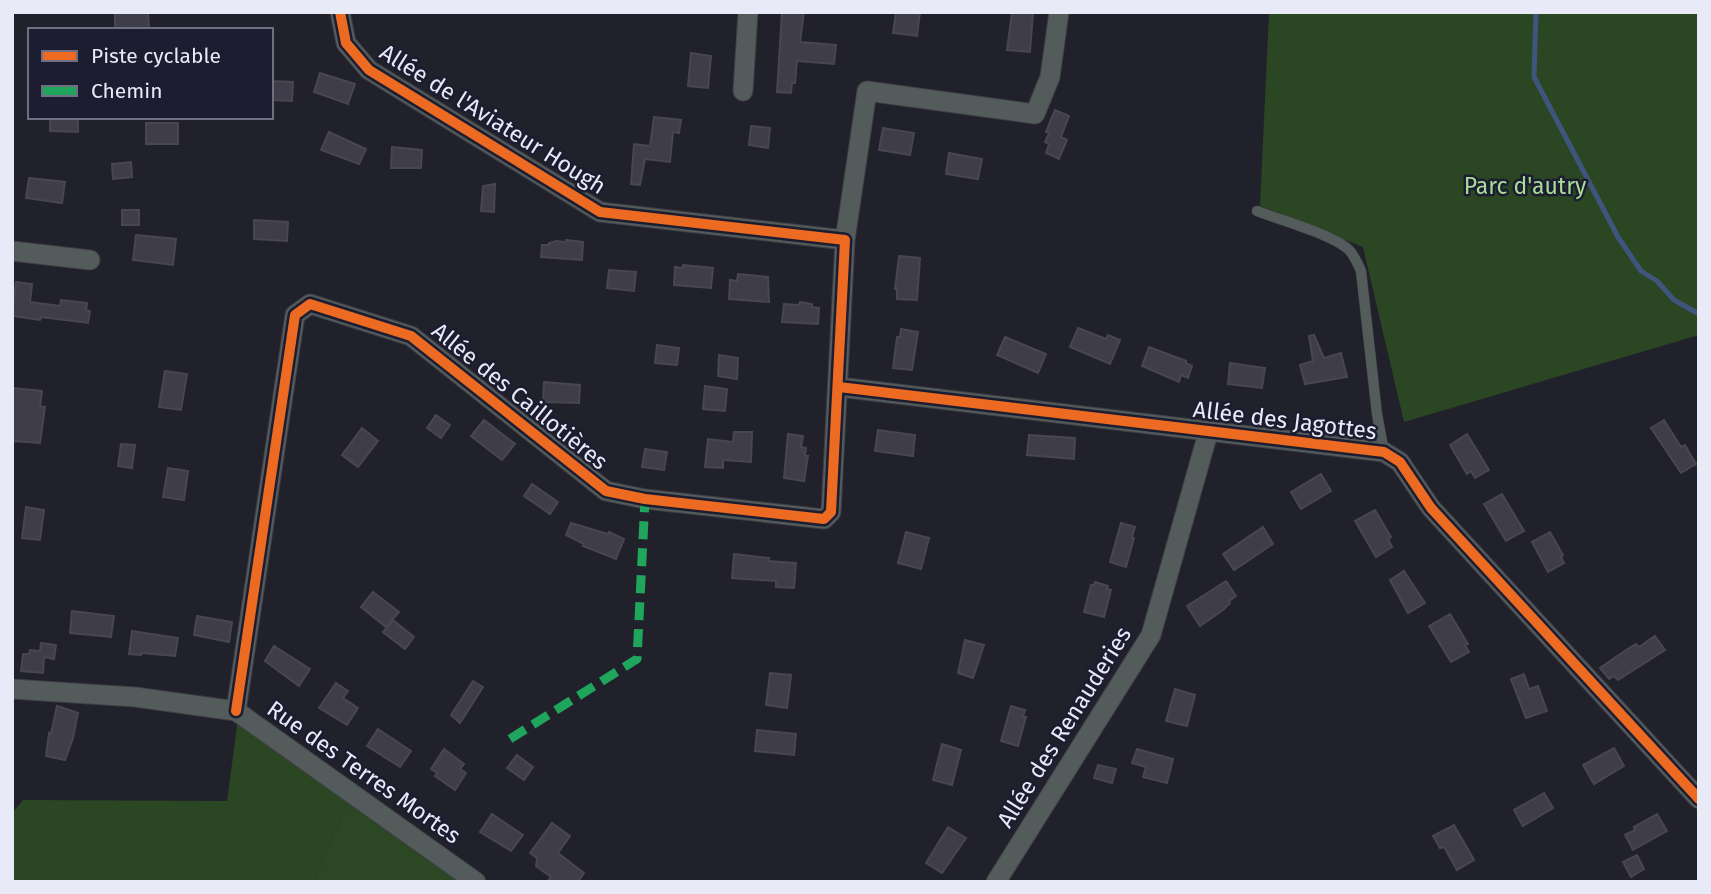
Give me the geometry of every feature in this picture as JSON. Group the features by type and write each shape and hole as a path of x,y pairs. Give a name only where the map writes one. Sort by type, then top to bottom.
{"street":[{"name":"Allée de l'Aviateur Hough","path":"340,12 346,43 369,70 600,212 845,240"},
{"path":"743,90 748,12"},
{"path":"839,387 845,240 867,91 1035,114 1050,78 1059,12"},
{"path":"12,251 90,260"},
{"name":"Allée des Caillotières","path":"236,711 295,315 310,304 411,336 606,491 645,499 824,519 831,512 839,387"},
{"name":"Allée des Jagottes","path":"839,387 1384,452 1400,462 1431,508 1699,799"},
{"name":"Allée des Renauderies","path":"996,882 1151,635 1208,433"},
{"name":"Rue des Terres Mortes","path":"12,689 135,697 236,711 476,882"}],"lane":[{"path":"1257,211 1335,241 1349,250 1356,260 1361,271 1377,414 1384,452"}],"green space":[{"name":"Parc d'autry","path":"1269,12 1699,12 1699,335 1404,422 1363,247 1260,206"},
{"path":"239,712 352,793 313,882 12,882 12,813 23,800 227,801"},
{"path":"352,793 473,882 313,882"}],"building":[{"path":"782,12 804,12 800,42 836,45 834,64 797,61 791,93 777,92"},
{"path":"896,12 920,12 917,36 893,33"},
{"path":"1012,12 1033,12 1030,52 1007,50"},
{"path":"115,13 148,13 149,28 115,28"},
{"path":"691,53 711,56 708,88 688,86"},
{"path":"320,73 355,84 348,104 314,92"},
{"path":"273,81 293,82 292,101 273,100"},
{"path":"1055,110 1069,116 1061,137 1067,140 1059,159 1046,153 1049,144 1045,142"},
{"path":"654,117 681,120 679,133 673,132 670,162 645,159 640,185 631,184 634,144 650,146"},
{"path":"50,119 78,119 78,132 50,131"},
{"path":"146,123 178,123 178,144 146,144"},
{"path":"751,126 770,128 768,148 749,145"},
{"path":"883,128 914,133 910,155 879,150"},
{"path":"329,132 366,149 359,164 321,150"},
{"path":"392,147 422,150 421,168 391,168"},
{"path":"949,153 982,159 978,179 946,174"},
{"path":"131,162 132,177 113,179 112,164"},
{"path":"29,178 65,182 62,203 26,198"},
{"path":"495,184 494,212 481,211 483,186"},
{"path":"122,210 139,210 139,225 122,225"},
{"path":"254,220 288,222 287,241 254,239"},
{"path":"136,235 176,239 173,265 133,260"},
{"path":"566,240 583,242 582,260 541,257 542,245"},
{"path":"899,256 920,258 917,300 897,299 895,289"},
{"path":"683,265 713,268 711,288 674,285 675,267 682,268"},
{"path":"609,270 636,272 634,291 607,288"},
{"path":"738,274 768,277 769,302 729,299 730,280 737,281"},
{"path":"16,282 32,284 30,302 60,306 61,300 87,303 86,310 90,311 88,323 12,316"},
{"path":"800,302 819,308 818,324 782,322 784,304 799,305"},
{"path":"1078,328 1106,339 1108,335 1120,340 1110,364 1070,347"},
{"path":"901,329 918,332 912,370 893,368 897,337 900,337"},
{"path":"1314,335 1324,358 1341,353 1347,377 1305,384 1300,365 1313,361 1309,336"},
{"path":"1005,337 1046,354 1038,373 997,355"},
{"path":"657,345 679,348 677,365 655,363"},
{"path":"1149,347 1186,361 1192,366 1188,378 1181,375 1179,382 1142,366"},
{"path":"719,355 738,358 737,379 718,376"},
{"path":"1230,363 1265,368 1262,388 1228,384"},
{"path":"165,371 187,374 181,410 159,407"},
{"path":"544,382 580,385 579,403 543,402"},
{"path":"705,386 727,389 725,411 703,409"},
{"path":"12,388 42,391 40,406 45,407 40,443 12,441"},
{"path":"436,415 450,425 441,438 427,428"},
{"path":"484,420 515,444 502,460 471,436"},
{"path":"1664,420 1681,447 1685,445 1696,464 1681,473 1651,428"},
{"path":"362,428 378,441 358,467 342,455"},
{"path":"878,430 915,435 913,456 875,451"},
{"path":"734,432 752,432 751,462 723,460 723,468 705,467 708,439 733,442"},
{"path":"788,434 803,436 801,447 806,448 805,456 808,456 804,481 784,478"},
{"path":"1467,434 1489,470 1475,478 1471,471 1467,474 1450,445"},
{"path":"1029,435 1075,438 1074,459 1027,455"},
{"path":"121,444 135,445 132,468 118,466"},
{"path":"645,449 667,452 664,470 642,467"},
{"path":"168,468 188,471 184,500 163,497"},
{"path":"1321,474 1331,491 1301,509 1291,492"},
{"path":"532,484 558,502 550,514 524,496"},
{"path":"1502,494 1524,531 1506,541 1484,504"},
{"path":"26,507 44,510 40,540 22,538"},
{"path":"1375,510 1391,537 1388,539 1392,547 1376,557 1355,521"},
{"path":"571,523 608,534 609,532 624,539 616,559 583,546 584,544 566,535"},
{"path":"1121,523 1135,527 1126,567 1110,562"},
{"path":"1263,527 1273,544 1234,570 1223,554"},
{"path":"906,532 929,538 921,569 898,563"},
{"path":"1550,532 1563,555 1561,557 1564,563 1548,572 1532,542"},
{"path":"734,554 796,563 794,588 776,587 776,581 732,578"},
{"path":"1404,571 1425,603 1408,613 1390,580"},
{"path":"1226,581 1236,596 1223,610 1200,626 1187,606"},
{"path":"1095,582 1108,586 1107,589 1111,590 1104,617 1084,612 1091,585"},
{"path":"373,592 399,612 386,627 361,607"},
{"path":"72,611 114,616 111,637 70,633"},
{"path":"1450,614 1468,644 1465,645 1469,652 1451,662 1429,626"},
{"path":"197,616 232,622 229,642 194,635"},
{"path":"393,620 414,637 405,649 383,632"},
{"path":"132,631 178,638 175,656 129,654"},
{"path":"1655,636 1665,650 1618,680 1614,676 1609,679 1600,668 1636,644 1639,647"},
{"path":"965,640 984,645 973,678 958,673"},
{"path":"41,643 56,645 54,659 44,657 43,673 21,671 23,654 29,654 30,650 40,651"},
{"path":"274,646 310,669 299,686 265,661"},
{"path":"770,673 791,675 787,708 766,705"},
{"path":"1524,674 1529,689 1538,686 1547,711 1526,718 1511,679"},
{"path":"473,681 483,687 460,723 451,715"},
{"path":"336,683 348,691 343,698 358,708 347,725 319,708"},
{"path":"1175,689 1195,695 1187,726 1166,721"},
{"path":"57,706 78,713 65,760 46,756"},
{"path":"1011,706 1025,710 1023,717 1026,717 1018,746 1001,741"},
{"path":"378,729 411,751 400,767 367,746"},
{"path":"757,730 796,734 794,755 755,751"},
{"path":"942,744 961,750 952,785 933,780"},
{"path":"1614,748 1624,766 1594,784 1583,765"},
{"path":"444,749 464,764 460,769 466,773 455,790 435,776 437,773 431,769"},
{"path":"1137,749 1173,759 1167,783 1143,777 1146,767 1132,763"},
{"path":"517,755 533,767 524,780 507,768"},
{"path":"1098,765 1116,769 1112,783 1094,778"},
{"path":"1544,793 1553,808 1523,826 1514,810"},
{"path":"492,814 523,835 511,851 480,832"},
{"path":"1657,814 1667,831 1633,850 1625,835"},
{"path":"552,823 570,836 558,853 584,873 578,882 547,882 551,877 536,866 537,858 530,853"},
{"path":"1454,825 1474,860 1457,870 1444,847 1440,848 1433,836"},
{"path":"948,827 966,838 942,873 926,863"},
{"path":"1637,855 1644,869 1631,877 1623,862"}],"waterway":[{"path":"1536,12 1534,77 1618,237 1641,271 1657,281 1674,300 1699,314"}],"marked path":[{"path":"510,739 637,659 645,499"}],"cycle path":[{"path":"236,711 295,315 310,304 411,336 606,491 645,499 824,519 831,512 845,240 600,212 369,70 346,43 340,12"},
{"path":"839,387 1384,452 1400,462 1431,508 1699,799"}]}
